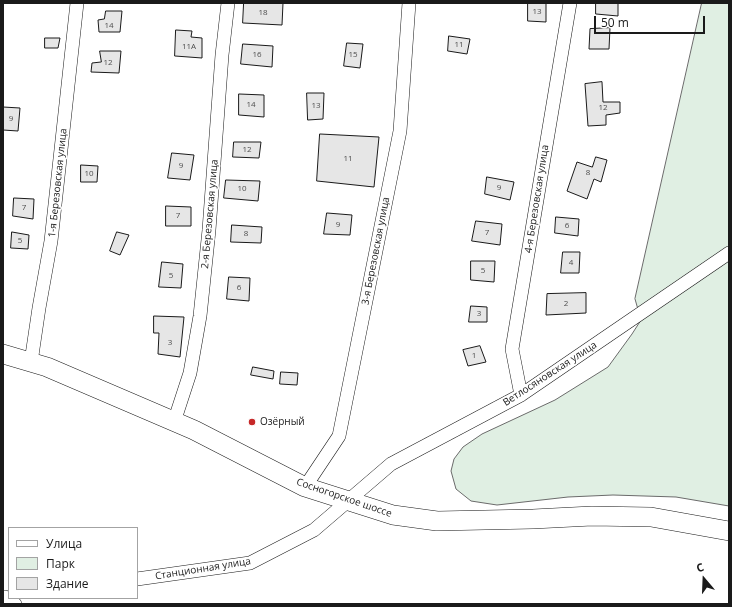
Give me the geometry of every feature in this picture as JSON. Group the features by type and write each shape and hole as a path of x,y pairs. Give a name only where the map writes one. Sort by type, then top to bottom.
{"main road":[{"name":"Сосногорское шоссе","path":"3,356 47,367 194,430 305,487 393,515 437,521 592,516 651,517 729,532"}],"street":[{"name":"1-я Березовская улица","path":"31,362 51,241 77,3"},
{"name":"2-я Березовская улица","path":"174,422 190,373 200,316 209,230 222,55 228,3"},
{"name":"3-я Березовская улица","path":"305,487 340,436 400,131 409,3"},
{"name":"4-я Березовская улица","path":"521,395 512,349 570,3"},
{"name":"Ветлосяновская улица","path":"347,501 391,464 521,395 729,253"},
{"name":"Станционная улица","path":"138,579 250,563 314,530 347,501"}],"green space":[{"path":"702,3 729,3 729,506 676,497 613,495 568,497 497,505 471,501 456,489 451,471 454,459 463,447 482,434 555,400 608,367 641,320 635,299"}],"building":[{"path":"244,3 283,3 282,25 243,23"},
{"path":"528,3 546,3 546,22 528,21"},
{"path":"596,3 618,3 618,16 596,14"},
{"path":"106,11 122,11 120,32 99,32 98,20 104,19"},
{"path":"610,28 609,49 589,49 590,29"},
{"path":"176,30 192,31 191,37 202,38 202,58 175,56"},
{"path":"449,36 470,39 467,54 448,51"},
{"path":"45,38 60,38 58,48 45,48"},
{"path":"347,43 363,44 360,68 344,66"},
{"path":"243,44 273,46 272,67 241,64"},
{"path":"100,51 121,51 119,73 91,72 92,63 101,62"},
{"path":"602,82 603,102 620,102 620,113 606,115 606,125 588,126 585,84"},
{"path":"307,93 324,93 323,119 308,120"},
{"path":"239,94 264,95 264,117 239,115"},
{"path":"3,107 20,108 18,131 3,130"},
{"path":"320,134 379,137 374,187 317,181"},
{"path":"234,142 261,142 259,158 233,157"},
{"path":"172,153 194,155 190,180 168,178"},
{"path":"596,157 607,160 601,182 594,179 587,199 567,191 577,162 592,167"},
{"path":"81,165 98,166 97,182 81,182"},
{"path":"487,177 514,182 510,200 485,194"},
{"path":"226,180 260,181 258,201 224,198"},
{"path":"14,198 34,199 33,219 13,216"},
{"path":"166,206 191,207 191,226 166,226"},
{"path":"327,213 352,215 350,235 324,234"},
{"path":"556,217 579,219 578,236 555,233"},
{"path":"476,221 502,224 500,245 472,241"},
{"path":"232,225 262,227 261,243 231,242"},
{"path":"12,232 29,235 28,249 11,248"},
{"path":"117,232 129,235 120,255 110,251"},
{"path":"563,252 580,252 579,273 561,273"},
{"path":"471,261 495,261 494,282 471,280"},
{"path":"162,262 183,264 181,288 159,287"},
{"path":"229,277 250,278 249,301 227,299"},
{"path":"586,293 586,313 546,315 547,294"},
{"path":"471,306 487,307 487,322 469,322"},
{"path":"154,316 184,317 180,357 158,354 159,333 154,333"},
{"path":"480,346 486,362 468,366 463,350"},
{"path":"253,367 274,371 273,379 251,375"},
{"path":"281,372 298,373 297,385 280,384"}],"place":[{"name":"Озёрный","path":"252,422"}]}
